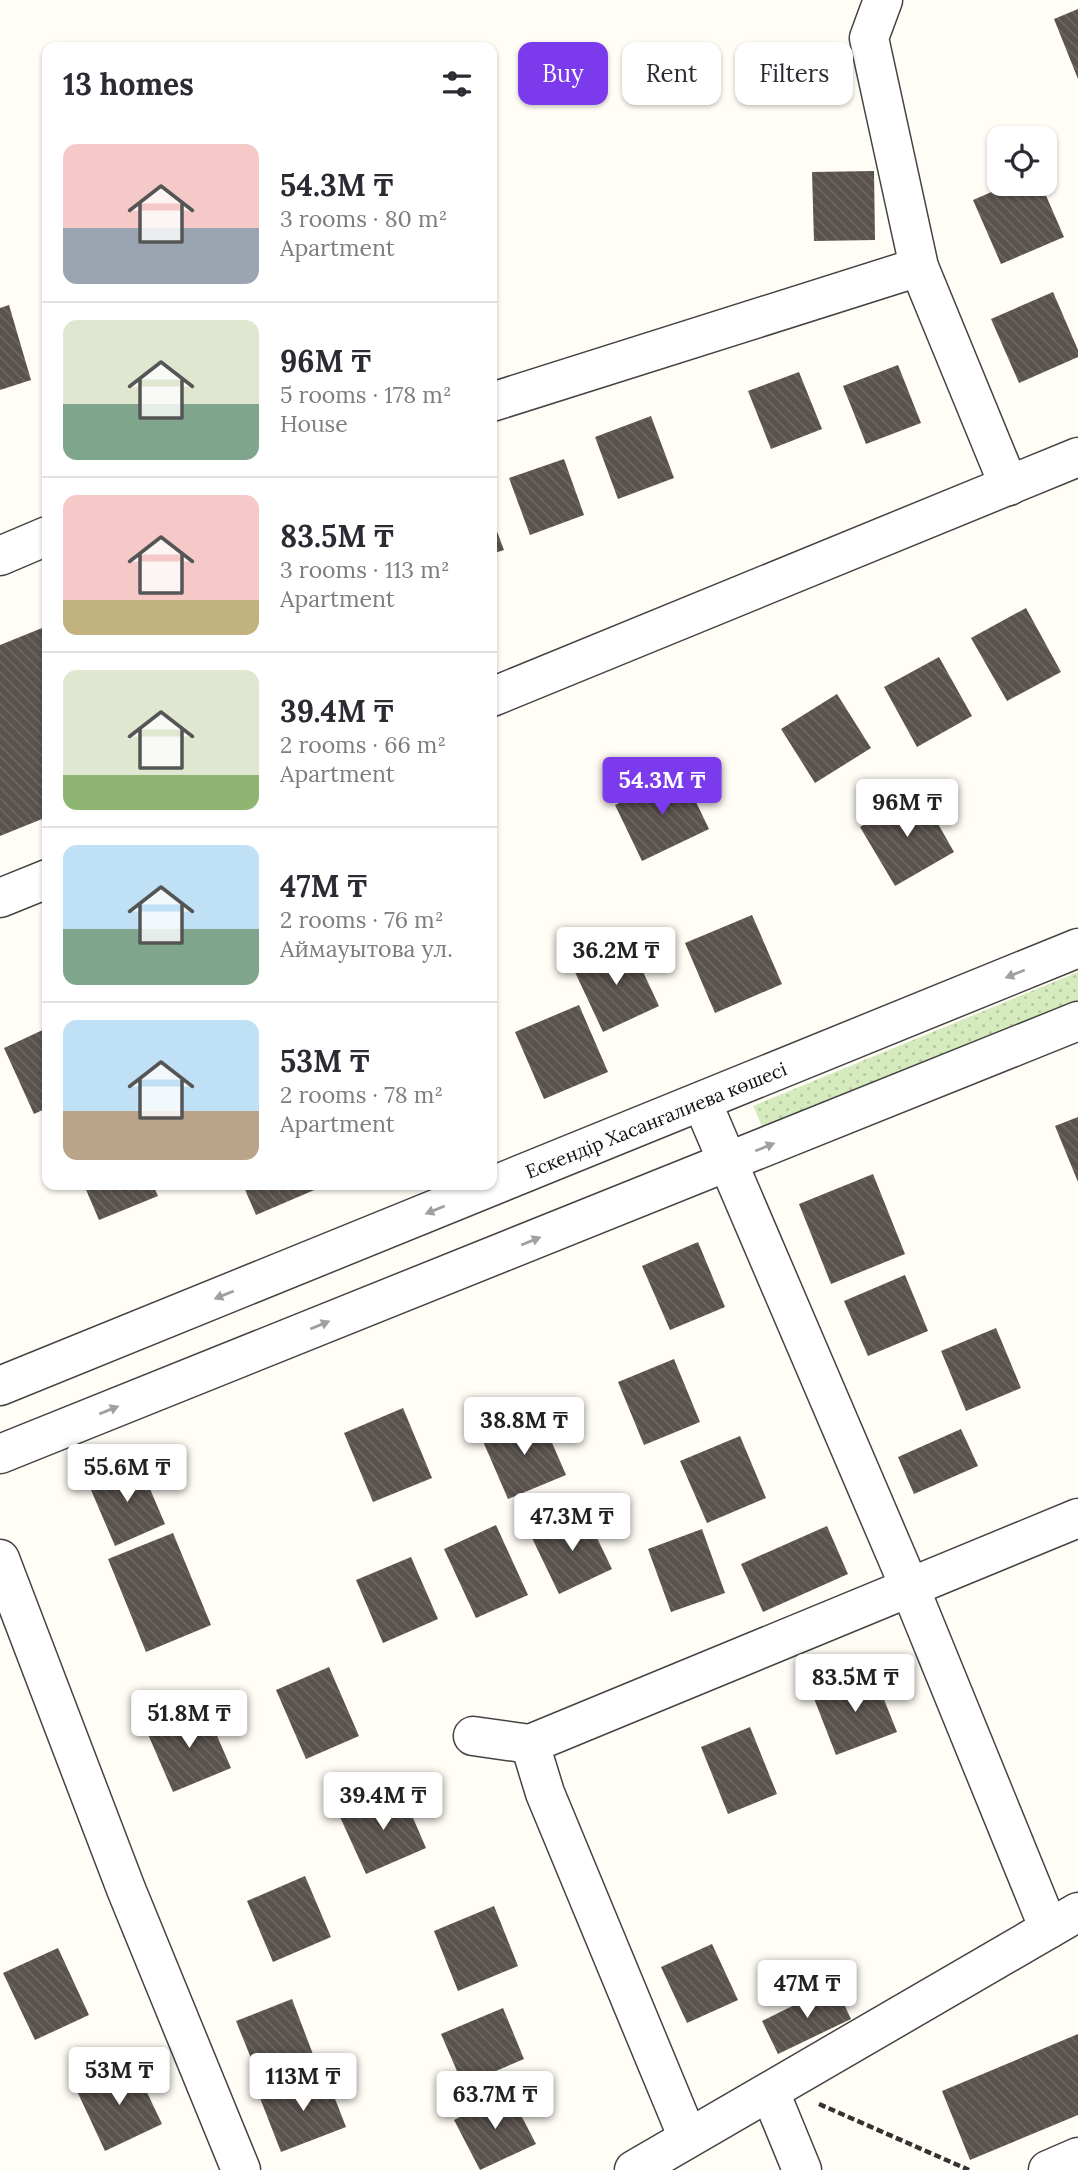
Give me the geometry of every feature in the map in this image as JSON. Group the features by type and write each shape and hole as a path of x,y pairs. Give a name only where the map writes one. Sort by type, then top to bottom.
{"street":[{"path":"883,0 869,38 919,267 1009,486"},
{"path":"497,400 919,267"},
{"path":"497,695 1078,457"},
{"path":"0,555 42,538"},
{"path":"0,898 42,881"},
{"name":"Ескендір Хасанғалиева көшесі","path":"497,1184 1078,948"},
{"path":"0,1454 1078,1021"},
{"path":"634,2170 1063,1920 910,1587 702,1101"},
{"name":"Ескендір Хасанғалиева көшесі","path":"0,1386 483,1190"},
{"path":"473,1736 530,1744 1078,1518"},
{"path":"0,1559 126,1889 241,2170"},
{"path":"530,1744 545,1793 688,2138"},
{"path":"770,2092 802,2170"},
{"path":"1048,2170 1078,2157"}],"path":[{"path":"812,2101 969,2170"}],"green space":[{"path":"1078,972 1078,1007 766,1135 753,1106"}],"building":[{"path":"1078,9 1078,79 1054,19"},
{"path":"874,171 875,240 814,241 812,172"},
{"path":"987,194 1046,196 1064,237 1001,264 973,200"},
{"path":"1053,292 1078,350 1078,357 1019,383 991,319"},
{"path":"9,305 31,380 0,390 0,308"},
{"path":"898,365 921,423 866,444 843,386"},
{"path":"799,372 822,429 771,449 748,391"},
{"path":"651,416 674,478 618,499 595,437"},
{"path":"564,459 584,515 530,535 509,478"},
{"path":"497,531 504,550 497,552"},
{"path":"1026,608 1061,672 1007,701 971,638"},
{"path":"42,628 42,819 0,836 0,645"},
{"path":"939,657 972,716 917,747 884,687"},
{"path":"837,694 871,748 815,783 781,729"},
{"path":"682,773 709,829 642,861 615,805"},
{"path":"920,792 954,852 895,886 860,827"},
{"path":"752,915 782,984 715,1013 685,943"},
{"path":"629,942 659,1006 603,1032 573,968"},
{"path":"579,1005 608,1072 544,1099 515,1032"},
{"path":"42,1030 42,1110 34,1114 4,1048"},
{"path":"1078,1117 1078,1182 1055,1126"},
{"path":"873,1174 905,1254 831,1284 799,1204"},
{"path":"86,1190 155,1190 158,1196 99,1220"},
{"path":"245,1190 314,1190 256,1215"},
{"path":"698,1242 725,1307 670,1330 642,1266"},
{"path":"905,1275 928,1331 868,1356 844,1301"},
{"path":"996,1328 1021,1388 966,1411 941,1351"},
{"path":"674,1359 700,1422 644,1445 618,1382"},
{"path":"403,1408 432,1478 373,1502 344,1433"},
{"path":"540,1415 566,1475 508,1499 482,1439"},
{"path":"961,1429 978,1466 914,1494 898,1457"},
{"path":"740,1436 766,1498 707,1523 680,1461"},
{"path":"138,1461 165,1524 115,1546 88,1483"},
{"path":"584,1511 612,1569 559,1594 531,1536"},
{"path":"496,1525 528,1595 476,1618 444,1549"},
{"path":"827,1526 848,1574 763,1612 741,1564"},
{"path":"702,1529 725,1593 671,1612 648,1549"},
{"path":"173,1533 211,1625 146,1652 108,1559"},
{"path":"411,1557 438,1619 383,1643 356,1580"},
{"path":"329,1667 359,1736 306,1759 276,1690"},
{"path":"873,1672 897,1732 836,1755 813,1696"},
{"path":"205,1708 231,1768 173,1792 147,1732"},
{"path":"750,1727 777,1794 728,1814 701,1747"},
{"path":"401,1790 426,1848 366,1874 340,1817"},
{"path":"305,1876 331,1937 273,1962 247,1901"},
{"path":"494,1906 518,1966 458,1991 434,1931"},
{"path":"712,1944 738,2000 687,2023 661,1967"},
{"path":"58,1948 89,2015 35,2040 3,1973"},
{"path":"835,1985 851,2019 778,2054 762,2021"},
{"path":"292,1999 314,2057 259,2078 236,2021"},
{"path":"503,2008 524,2059 463,2085 441,2034"},
{"path":"1078,2034 1078,2115 970,2160 942,2091"},
{"path":"133,2063 162,2124 105,2151 76,2089"},
{"path":"325,2073 346,2127 281,2152 260,2098"},
{"path":"509,2092 536,2144 480,2170 454,2120"}]}
